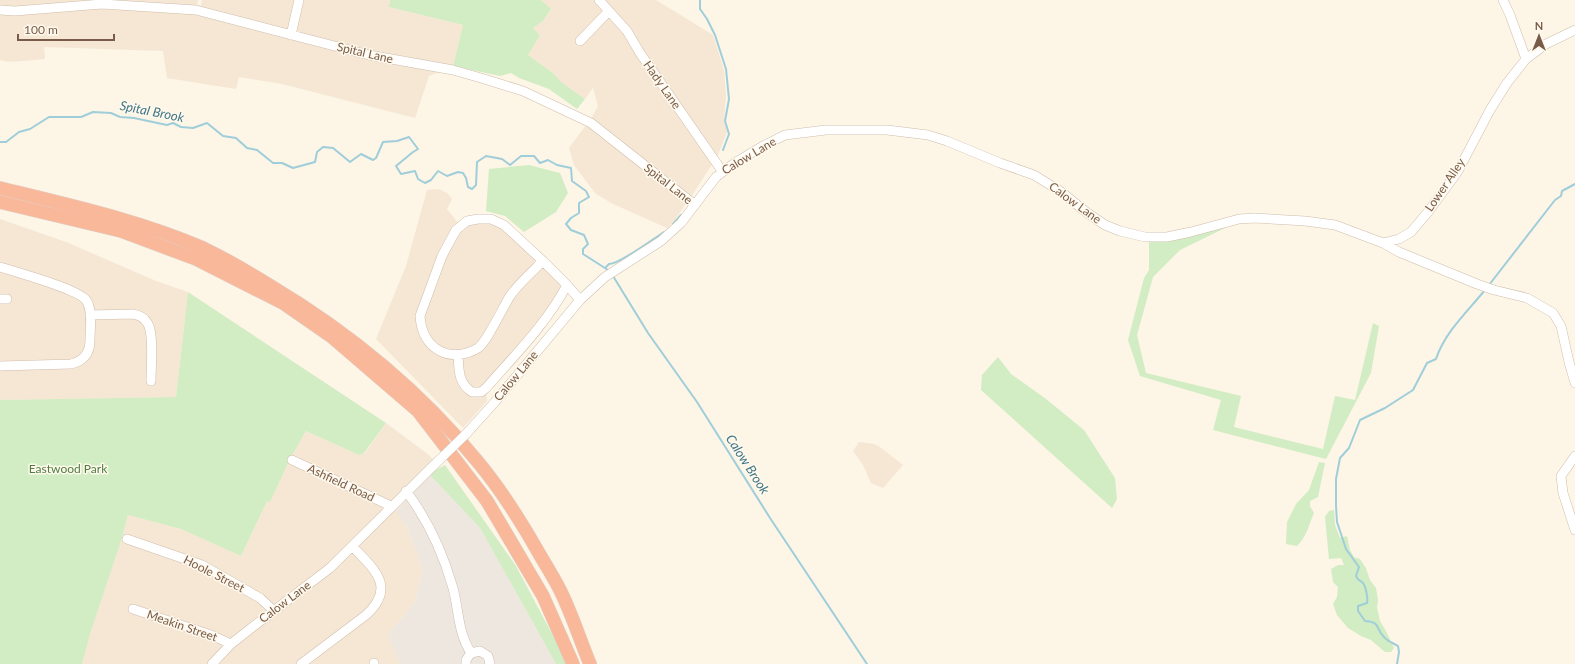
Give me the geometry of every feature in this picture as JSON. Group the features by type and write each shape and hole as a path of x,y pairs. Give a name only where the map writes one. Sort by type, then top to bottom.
{"highway":[{"path":"0,188 86,209 135,223 203,248 248,272 306,307 376,360 429,408 478,462 498,488 524,527 560,590 590,664"},
{"path":"0,202 121,231 196,259 283,303 332,337 418,411 487,501 543,596 573,664"}],"street":[{"path":"291,35 300,0"},
{"name":"Hady Lane","path":"599,0 627,31 640,54 722,171"},
{"path":"1503,0 1526,59"},
{"name":"Spital Lane","path":"0,10 15,11 45,4 160,4 200,10 369,55 453,70 523,91 591,123 695,205"},
{"path":"580,41 609,11"},
{"name":"Lower Alley","path":"1383,243 1399,239 1411,232 1428,212 1458,171 1490,110 1507,82 1526,59 1546,44 1575,30"},
{"name":"Calow Lane","path":"212,664 231,644 273,610 324,573 406,491 466,434 494,403 580,300 605,277 661,241 681,223 722,171 763,146 785,135 855,129 909,132 928,135 947,141 1000,163 1034,174 1105,224 1120,231 1145,237 1167,237 1239,219 1255,218 1323,223 1362,234 1399,252 1477,284 1527,298 1553,313 1561,326 1575,384"},
{"path":"543,260 511,295 479,347 458,355 445,354 432,347 420,325 420,316 442,256 456,230 467,221 478,218 491,219 504,224 543,260 567,284 580,300"},
{"path":"1399,252 1411,232"},
{"path":"0,366 78,363 83,360 90,346 90,315 86,300 82,296 54,285 1,269"},
{"name":"Calow Lane","path":"458,355 462,384 472,392 481,392 514,356 556,305 567,284"},
{"path":"90,315 128,314 139,316 148,323 150,329 147,370 151,381"},
{"path":"1575,456 1561,476 1563,493 1575,530"},
{"name":"Ashfield Road","path":"292,460 391,506"},
{"path":"406,491 425,517 436,539 452,587 464,643 471,653"},
{"name":"Hoole Street","path":"127,539 202,565 260,598 273,610"},
{"path":"301,664 366,615 375,607 380,598 382,591 380,580 370,565 352,546"},
{"name":"Meakin Street","path":"133,609 212,635 231,644"},
{"path":"466,664 466,660 471,653 480,651 488,656 490,664"}],"shaded area":[{"path":"0,0 198,0 197,5 201,6 202,0 390,0 389,7 463,25 453,66 429,76 415,118 282,84 239,77 236,89 167,78 163,51 44,47 45,59 10,62 0,60"},
{"path":"541,0 656,0 713,35 724,70 726,96 724,120 727,132 718,155 693,194 674,221 667,228 611,203 595,193 574,165 569,148 592,117 598,106 593,88 585,99 561,82 553,73 528,55 540,35 533,28 543,21 551,10"},
{"path":"439,189 447,193 452,199 447,209 462,228 470,224 494,222 507,228 560,285 561,289 555,303 486,387 487,401 463,428 376,339 406,266 427,190"},
{"path":"0,219 66,242 156,281 188,292 176,397 0,400"},
{"path":"386,423 429,455 440,467 429,474 396,510 408,528 423,570 415,602 388,635 400,664 82,664 128,515 181,529 241,556 267,501 270,501 290,459 306,431 359,455 365,453"},
{"path":"859,442 874,444 880,447 903,465 883,488 871,483 863,465 853,451"},
{"path":"429,474 480,528 556,664 400,664 388,635 415,602 423,570 408,528 396,511"}],"green space":[{"path":"390,0 541,0 551,9 543,21 533,28 540,35 528,55 553,73 561,82 585,99 577,109 549,89 519,78 511,73 500,76 453,66 463,25 389,7"},
{"path":"529,165 560,173 568,193 556,212 524,232 505,216 486,211 489,169"},
{"path":"1220,226 1229,226 1180,250 1153,277 1137,335 1146,373 1241,396 1234,427 1323,449 1335,396 1355,400 1373,323 1379,326 1371,373 1326,459 1213,430 1221,400 1140,376 1128,340 1144,278 1149,270 1149,242"},
{"name":"Eastwood Park","path":"188,292 386,423 364,453 359,455 306,431 290,459 270,502 267,501 241,556 181,529 128,515 82,664 0,664 0,400 176,397"},
{"path":"998,357 1011,374 1046,399 1084,430 1115,478 1117,499 1112,508 981,390 982,375"},
{"path":"1319,462 1325,463 1318,497 1310,501 1310,506 1314,513 1309,526 1303,539 1297,546 1286,544 1287,522 1296,504 1309,490"},
{"path":"445,465 516,566 568,664 556,664 480,528 429,474"},
{"path":"1334,510 1335,525 1340,538 1347,536 1350,550 1354,557 1360,559 1366,568 1370,580 1376,588 1378,600 1377,607 1380,621 1394,648 1391,652 1385,652 1371,640 1348,628 1337,615 1333,604 1337,597 1338,587 1333,582 1331,569 1338,565 1344,565 1341,558 1329,559 1325,517 1329,511"}],"waterway":[{"path":"700,0 700,9 715,35 726,69 729,99 725,121 729,134 723,150"},
{"name":"Spital Brook","path":"0,142 6,142 19,132 30,129 49,117 81,117 93,112 111,113 120,117 134,118 167,125 173,123 181,127 193,128 207,123 223,136 236,138 247,148 257,150 273,163 282,163 293,168 315,162 317,152 323,147 333,148 350,162 361,154 373,160 376,158 383,142 397,141 409,137 418,149 396,166 401,174 415,171 418,179 425,183 431,180 438,171 447,176 458,172 463,173 468,187 472,189 476,185 477,162 486,156 502,159 510,165 521,156 534,156 540,163 548,160 557,165 571,168 572,181 586,191 589,197 579,203 579,213 571,218 566,224 571,230 584,235 588,244 583,249 583,254 608,270"},
{"path":"1489,285 1555,200 1561,196 1562,191 1575,184"},
{"path":"673,224 681,215"},
{"path":"606,267 609,264 628,256 664,232"},
{"name":"Calow Brook","path":"613,276 648,333 697,402 770,518 867,664"},
{"path":"1397,664 1399,652 1398,646 1388,641 1381,634 1376,624 1365,621 1358,611 1358,606 1367,603 1367,596 1363,583 1356,576 1359,567 1346,549 1337,522 1336,479 1340,458 1349,448 1360,420 1385,408 1413,390 1427,363 1436,359 1451,331 1485,290"}]}
